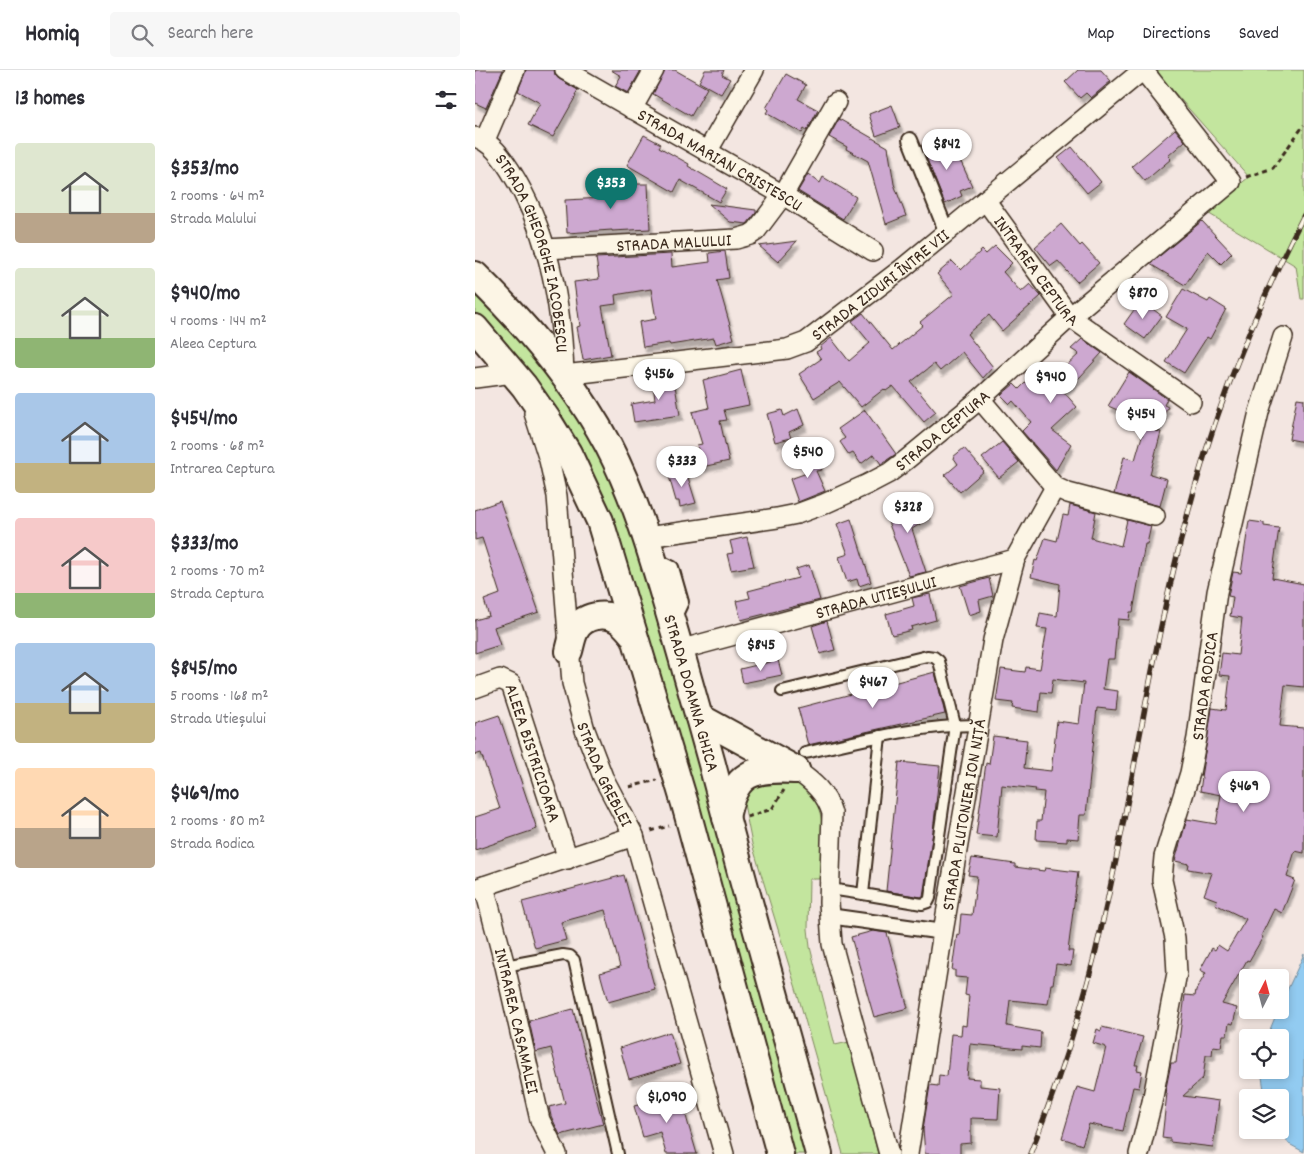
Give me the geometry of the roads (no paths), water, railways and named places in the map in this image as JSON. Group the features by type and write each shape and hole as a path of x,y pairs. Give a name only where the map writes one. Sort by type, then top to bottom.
{"main road":[{"name":"STRADA DOAMNA GHICA","path":"475,275 496,296 563,375 592,418 626,482 650,547 699,717 819,1154"},
{"name":"STRADA DOAMNA GHICA","path":"475,328 519,380 568,453 600,521 689,820 781,1154"},
{"path":"569,651 575,630 582,622 591,617 601,615 611,617 620,622 634,636"},
{"path":"699,717 801,762"},
{"path":"727,820 732,793 738,783 745,777 764,769 801,762"}],"street":[{"path":"480,139 515,70"},
{"name":"STRADA MARIAN CRISTESCU","path":"565,70 783,195 873,251"},
{"path":"632,109 654,70"},
{"path":"707,152 754,70"},
{"name":"STRADA ZIDURI ÎNTRE VII","path":"563,375 787,348 806,342 947,233 1143,70 1231,182"},
{"name":"STRADA MALULUI","path":"545,249 736,239 750,235 756,231 783,195 835,102"},
{"name":"STRADA GHEORGHE IACOBESCU","path":"480,139 496,151 517,181 534,217 545,249 557,301 563,350 563,375"},
{"path":"910,140 947,233"},
{"name":"STRADA CEPTURA","path":"650,547 797,514 889,473 980,399 1070,317 1231,182"},
{"name":"INTRAREA CEPTURA","path":"986,201 1070,317 1191,402"},
{"name":"STRADA RODICA","path":"1139,1154 1152,1102 1177,972 1175,938 1162,880 1164,857 1190,773 1219,582 1259,412 1283,337"},
{"path":"475,378 519,380"},
{"name":"STRADA GREBLEI","path":"519,380 540,428 557,496 572,683 585,730 603,777 634,836 724,1154"},
{"path":"980,399 1055,487 1068,493 1155,516"},
{"name":"STRADA PLUTONIER ION NIȚĂ","path":"908,1154 943,932 993,640 1015,559 1055,487"},
{"name":"STRADA UTIEȘULUI","path":"676,637 1015,559"},
{"name":"ALEEA BISTRICIOARA","path":"475,688 500,679 511,684 568,859"},
{"path":"801,762 829,802 832,813 829,889 832,944 889,1154"},
{"path":"479,887 634,836"},
{"name":"INTRAREA CASAMALEI","path":"479,887 505,966 540,1120 557,1154"},
{"path":"829,916 943,932"}],"lane":[{"path":"782,691 927,656 934,657 939,661 955,725 928,902 923,904 829,889"},
{"path":"801,762 880,736 955,725 978,725"},
{"path":"863,894 880,736"},
{"path":"505,966 563,955 570,956 574,960 617,1154"}],"water":[{"path":"1304,954 1304,1152 1289,1144 1286,1139 1289,1139 1289,1089 1264,1089 1262,1079 1289,1079 1289,1029 1270,1029 1274,1019 1289,1019 1289,986"}],"railway":[{"path":"1030,1154 1062,1068 1088,981 1115,865 1160,629 1173,571 1199,475 1238,361 1269,287 1304,215"}]}
